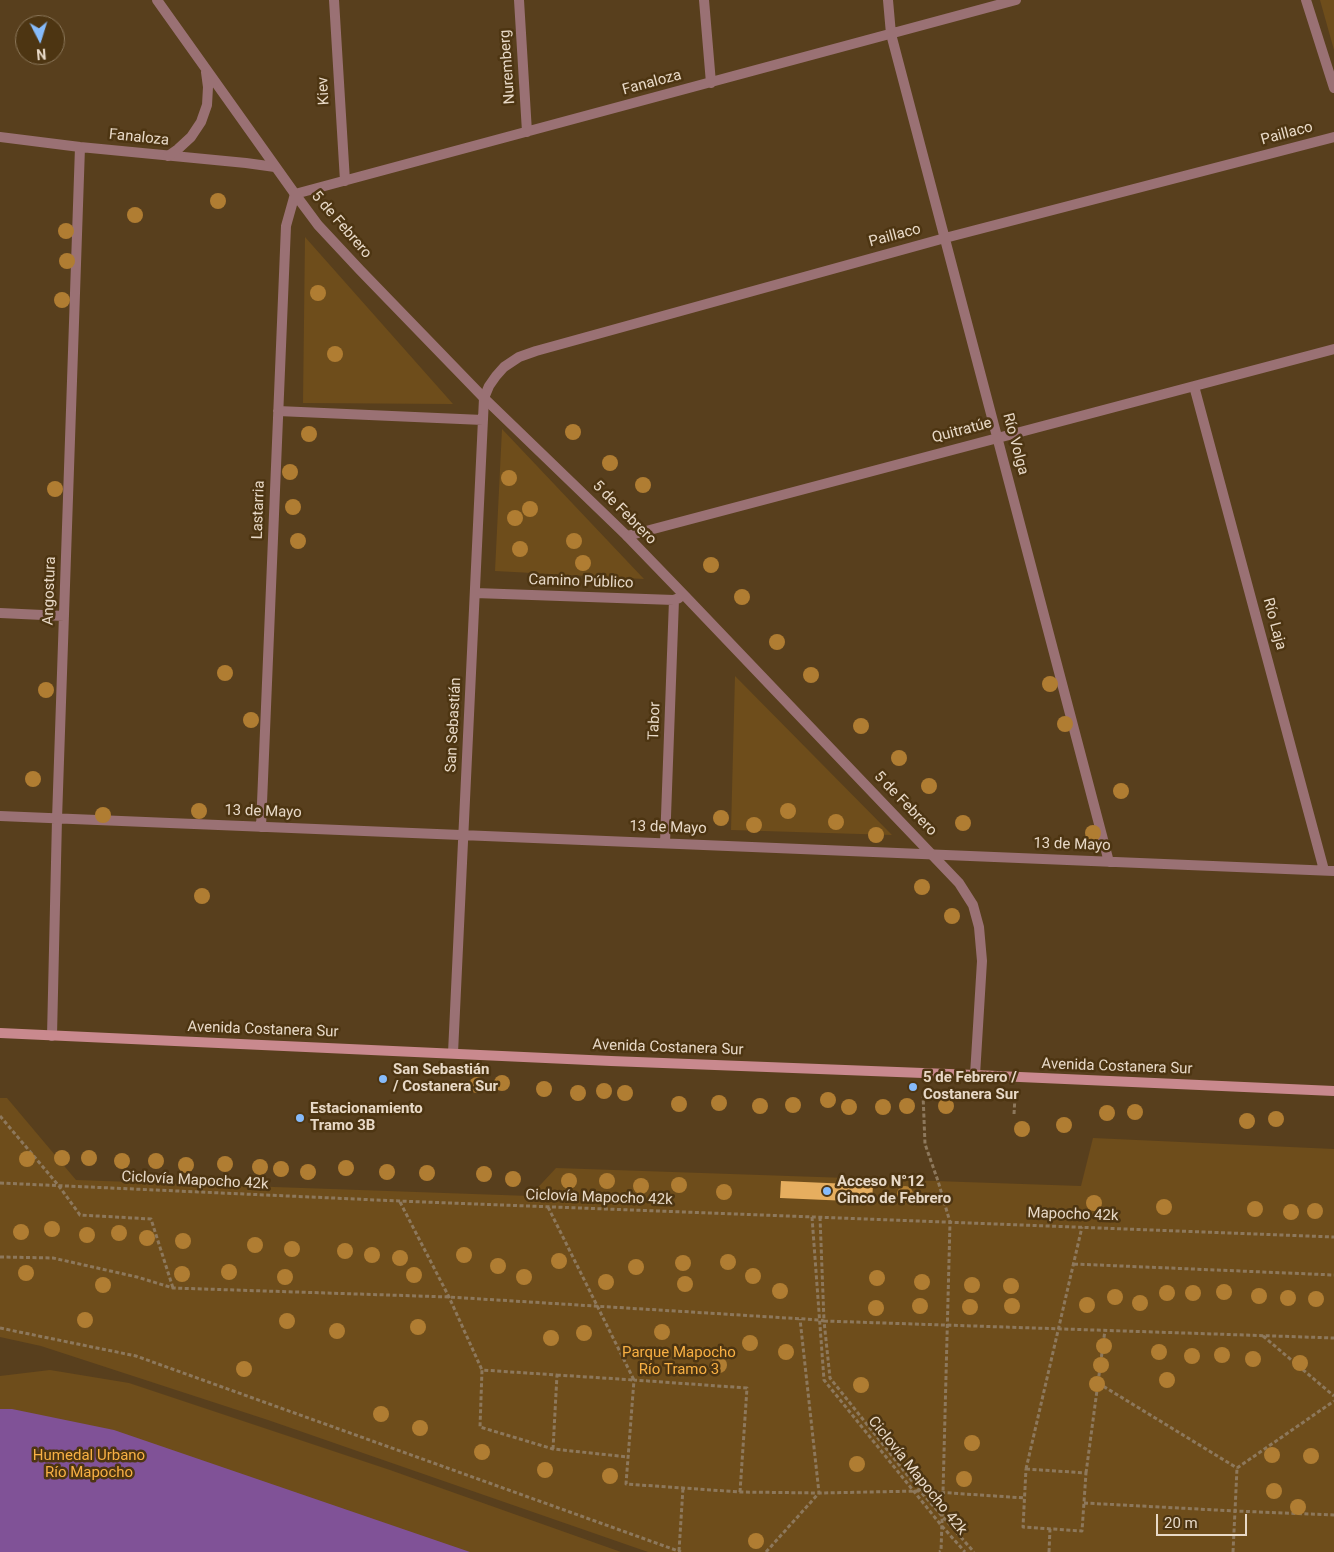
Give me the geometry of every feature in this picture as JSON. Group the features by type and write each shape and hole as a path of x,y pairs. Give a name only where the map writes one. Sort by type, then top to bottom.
{"main road":[{"name":"Avenida Costanera Sur","path":"0,1033 1334,1091"}],"street":[{"name":"5 de Febrero","path":"157,0 318,225 484,398 627,536 959,883 973,906 979,927 982,961 975,1075"},
{"name":"Kiev","path":"334,0 345,181"},
{"name":"Nuremberg","path":"519,0 527,132"},
{"path":"704,0 710,82"},
{"name":"Río Volga","path":"888,0 891,34 1109,862"},
{"name":"Fanaloza","path":"295,194 1016,0"},
{"path":"1306,0 1334,88"},
{"path":"168,156 178,150 191,137 201,122 207,105 206,69"},
{"name":"Fanaloza","path":"0,137 275,167"},
{"name":"Paillaco","path":"484,398 489,386 504,367 519,357 536,351 945,238 1334,137"},
{"name":"Angostura","path":"52,1036 80,147"},
{"name":"Lastarria","path":"261,827 286,226 295,194"},
{"name":"Quitratúe","path":"627,536 1334,348"},
{"name":"Río Laja","path":"1194,386 1329,870"},
{"name":"San Sebastián","path":"453,1053 484,398"},
{"path":"278,411 483,420"},
{"name":"Camino Público","path":"475,593 674,600 685,596"},
{"name":"Tabor","path":"665,843 674,600"},
{"path":"0,613 64,616"},
{"name":"13 de Mayo","path":"0,816 1329,870"}],"path":[{"path":"922,1073 925,1144 950,1222 943,1492 939,1552"},
{"path":"0,1116 59,1186 80,1215 151,1220 173,1288"},
{"name":"Ciclovía Mapocho 42k","path":"0,1183 812,1217 822,1321 824,1380 965,1552"},
{"path":"399,1201 449,1297 482,1370 480,1427 553,1449 628,1457"},
{"path":"548,1207 634,1380 626,1484 740,1492 920,1491 1025,1498"},
{"name":"Mapocho 42k","path":"812,1217 1334,1237"},
{"path":"820,1217 822,1321 830,1378 920,1491 974,1552"},
{"path":"1082,1227 1026,1469 1023,1527 1082,1531 1086,1473 1105,1330"},
{"path":"0,1257 53,1258 137,1277 173,1288 449,1297 822,1321 1334,1338"},
{"path":"1074,1264 1334,1275"},
{"path":"766,1552 819,1493 800,1319"},
{"path":"0,1328 136,1356 680,1552 683,1488"},
{"path":"1262,1336 1334,1396"},
{"path":"482,1370 747,1388 740,1492"},
{"path":"553,1449 557,1375"},
{"path":"1098,1383 1237,1468"},
{"path":"1237,1468 1334,1401"},
{"path":"1233,1552 1237,1468"},
{"path":"1026,1469 1086,1473"},
{"path":"1084,1503 1334,1515"},
{"path":"1049,1552 1050,1529"}],"green space":[{"path":"1320,0 1334,0 1334,50"},
{"path":"305,237 453,404 303,403"},
{"path":"502,429 644,579 495,571"},
{"path":"735,676 892,835 731,830"},
{"name":"Parque Mapocho Río Tramo 3","path":"0,1098 7,1098 76,1180 530,1196 556,1168 1081,1186 1093,1138 1334,1149 1334,1552 648,1552 268,1420 41,1346 0,1337"},
{"name":"Humedal Urbano Río Mapocho","path":"50,1370 129,1383 390,1470 621,1552 0,1552 0,1376"}],"shaded area":[{"path":"0,1409 12,1409 114,1430 470,1552 0,1552"}],"building":[{"name":"Acceso N°12 Cinco de Febrero","path":"781,1181 873,1185 872,1202 780,1198"}],"place":[{"name":"San Sebastián / Costanera Sur","path":"383,1079"},
{"name":"5 de Febrero / Costanera Sur","path":"913,1087"},
{"name":"Estacionamiento Tramo 3B","path":"300,1118"},
{"name":"Acceso N°12 Cinco de Febrero","path":"827,1191"}]}
